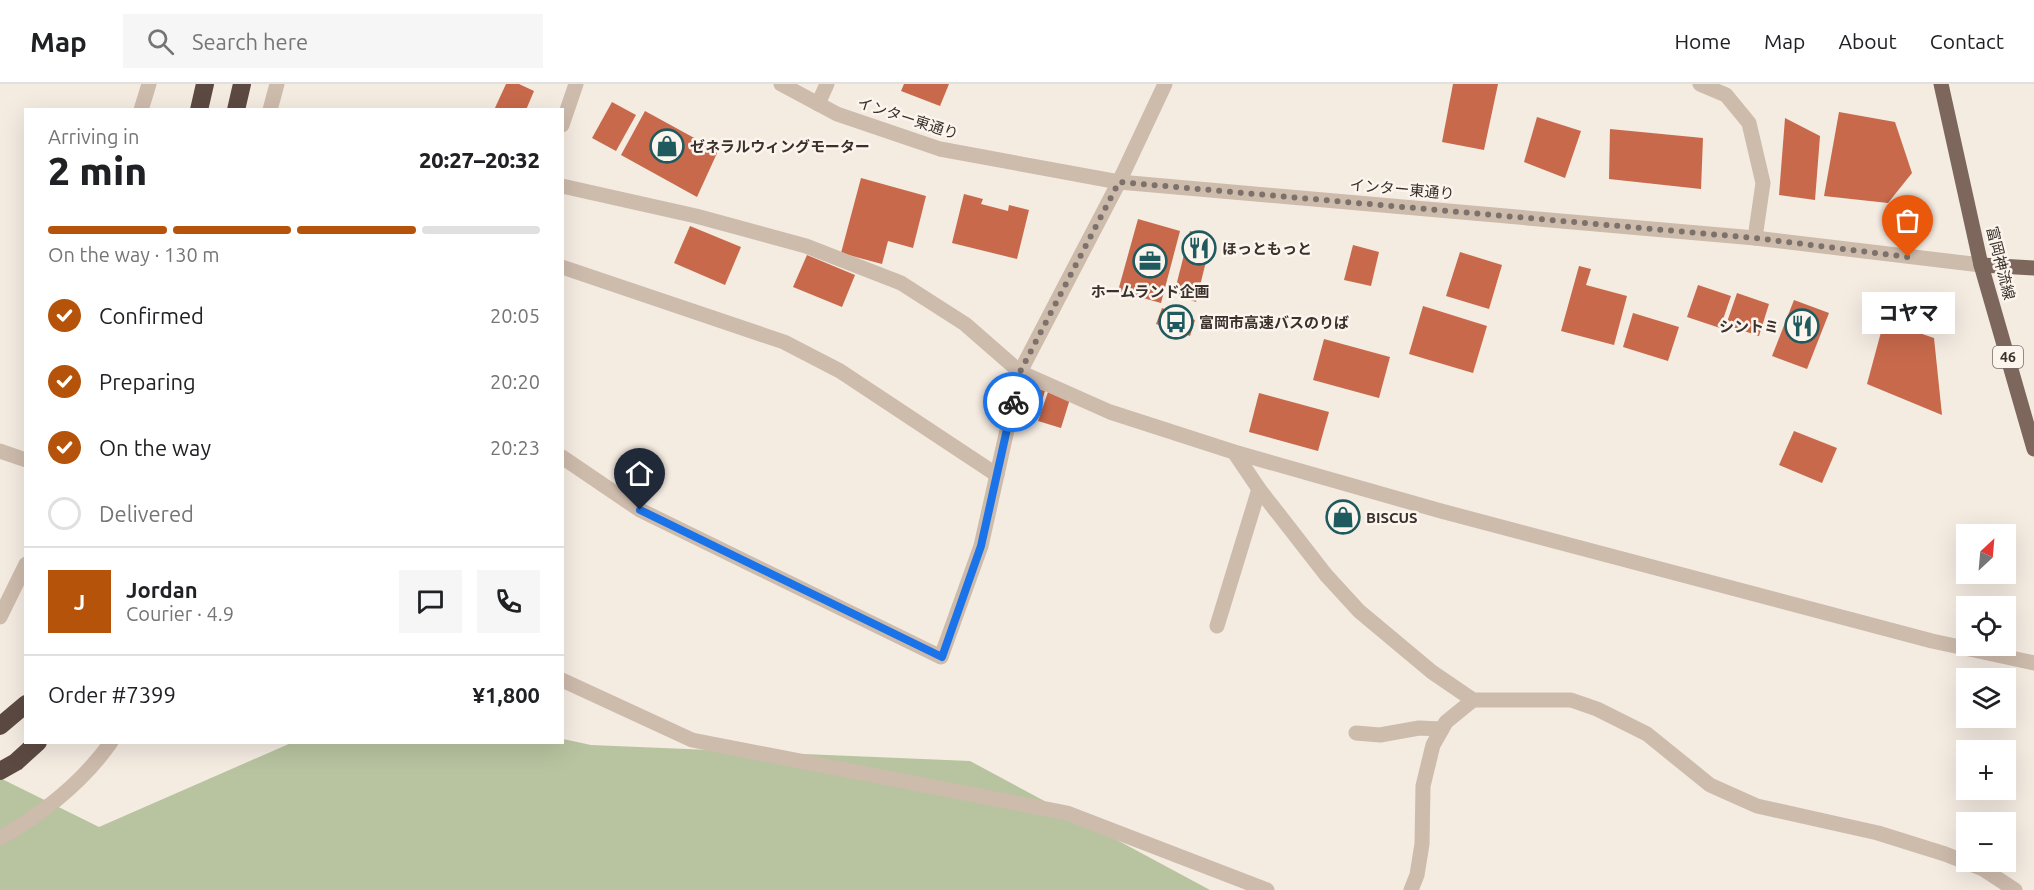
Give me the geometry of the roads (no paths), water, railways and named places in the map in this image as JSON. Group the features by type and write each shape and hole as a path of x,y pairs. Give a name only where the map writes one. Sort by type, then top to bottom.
{"highway":[{"path":"199,108 205,84"},
{"path":"236,108 242,84"},
{"path":"0,726 24,706"},
{"path":"0,771 16,762 36,744"}],"main road":[{"name":"富岡神流線","path":"1941,84 1982,265 2034,449"},
{"name":"インター東通り","path":"1982,265 2034,268"}],"street":[{"path":"142,108 149,84"},
{"path":"271,108 278,84"},
{"path":"564,119 576,84"},
{"name":"インター東通り","path":"781,84 837,114 940,149 1119,182 1755,238 1982,265"},
{"path":"818,104 827,84"},
{"path":"564,457 640,510 942,657 981,546 1020,372 1119,182 1165,84"},
{"path":"1700,84 1726,95 1749,123 1763,183 1755,238"},
{"path":"564,186 696,216 806,246 901,283 965,324 1020,372 1110,412 1234,452 1487,524 1932,641 2034,663"},
{"path":"564,268 784,342 840,371 997,475"},
{"path":"0,451 24,459"},
{"path":"1234,452 1259,489 1326,575 1359,611 1432,672 1473,700 1571,700 1597,709 1647,734 1710,785 1757,806 1878,833 1945,854 1983,869 2015,890"},
{"path":"1217,626 1259,489"},
{"path":"0,617 24,568"},
{"path":"564,681 692,740 1067,813 1267,890"},
{"path":"1411,890 1417,875 1422,844 1423,786 1433,745 1446,722 1473,700"},
{"path":"1356,733 1380,735 1419,728 1442,729"},
{"path":"0,838 28,822 66,792 110,744"}],"place":[{"name":"ゼネラルウィングモーター","path":"667,146"},
{"name":"ほっともっと","path":"1199,248"},
{"name":"コヤマ","path":"1908,257"},
{"name":"ホームランド企画","path":"1150,261"},
{"name":"富岡市高速バスのりば","path":"1176,322"},
{"name":"シントミ","path":"1802,326"},
{"name":"BISCUS","path":"1343,517"}]}
